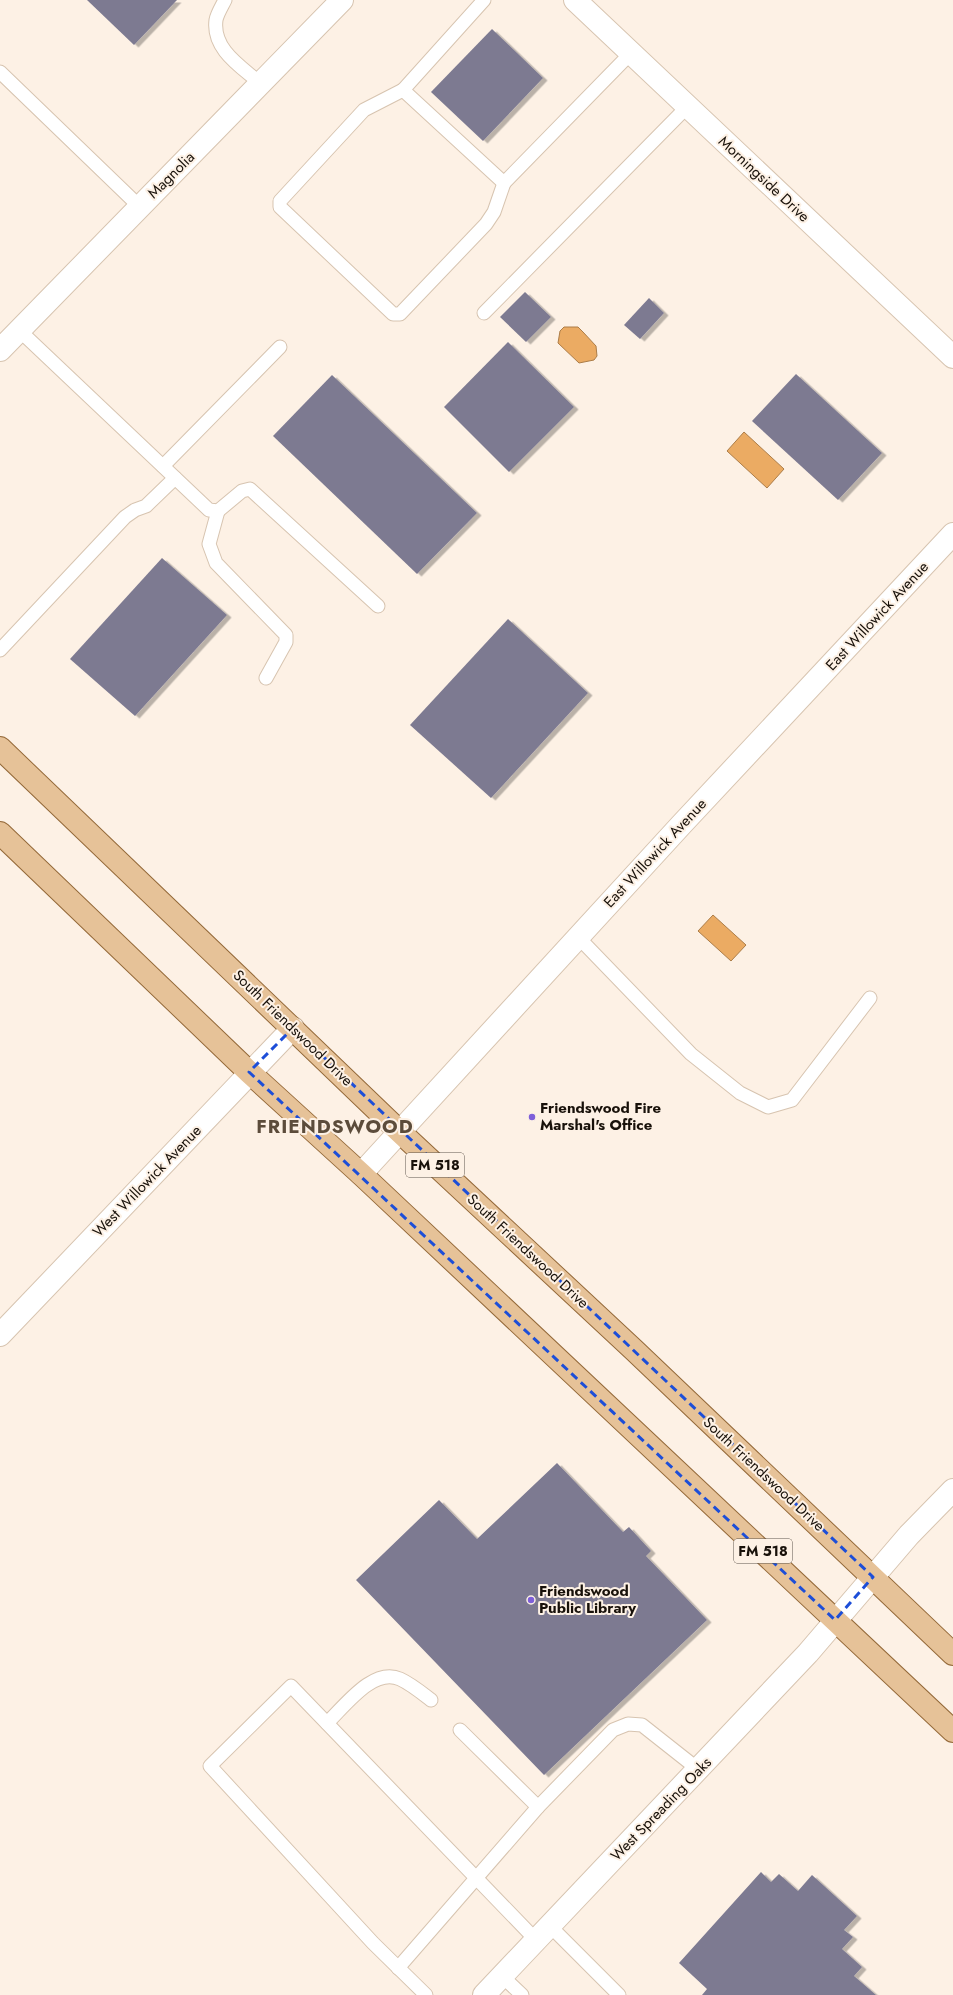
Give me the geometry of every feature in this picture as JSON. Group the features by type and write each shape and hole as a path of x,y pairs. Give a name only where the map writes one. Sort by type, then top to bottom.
{"main road":[{"name":"South Friendswood Drive","path":"0,748 399,1131 953,1654"},
{"name":"FM 518","path":"0,833 249,1072 361,1174 953,1731"}],"street":[{"name":"Magnolia","path":"0,350 342,0"},
{"name":"Morningside Drive","path":"575,0 953,357"},
{"name":"East Willowick Avenue","path":"361,1174 578,937 953,534"},
{"name":"West Willowick Avenue","path":"0,1335 230,1094 249,1072 293,1028"},
{"name":"West Spreading Oaks","path":"484,1995 699,1770 808,1653 909,1535 953,1490"}],"lane":[{"path":"225,0 216,19 216,35 219,45 261,84"},
{"path":"484,0 403,90 364,110 280,201 280,207 393,314 400,314 486,224 494,212 504,183 631,53"},
{"path":"0,72 140,207"},
{"path":"403,90 504,183"},
{"path":"484,313 688,107"},
{"path":"19,330 209,510 218,511"},
{"path":"163,466 280,347"},
{"path":"0,650 125,517 135,510 146,506 175,478"},
{"path":"266,678 286,642 286,635 216,563 209,544 218,511 242,491 250,489 378,606"},
{"path":"578,937 691,1054 740,1093 768,1107 792,1100 870,998"},
{"path":"327,1723 371,1681 383,1676 400,1679 432,1700"},
{"path":"426,1995 373,1943 210,1766 291,1686 477,1876 543,1933 619,1995"},
{"path":"398,1968 538,1807 613,1730 628,1724 642,1725 699,1770"},
{"path":"460,1730 538,1807"},
{"path":"502,1976 522,1995"}],"highlighted area":[{"path":"293,1028 873,1577 835,1620 249,1072"}],"shaded area":[{"path":"564,327 578,327 596,346 597,356 594,360 579,363 558,343 560,331"},
{"path":"744,432 784,469 767,488 727,451"},
{"path":"713,915 746,945 731,961 698,931"}],"building":[{"path":"87,0 177,0 134,45"},
{"path":"492,29 543,78 483,141 431,92"},
{"path":"525,292 551,317 526,342 500,317"},
{"path":"649,298 664,313 640,339 624,325"},
{"path":"508,342 574,407 509,472 444,407"},
{"path":"796,374 882,453 838,500 752,421"},
{"path":"332,375 477,513 417,574 273,436"},
{"path":"162,558 227,615 135,716 70,659"},
{"path":"508,619 588,693 491,798 410,725"},
{"name":"Friendswood Public Library","path":"557,1463 623,1532 629,1527 651,1551 646,1556 707,1620 544,1775 356,1580 439,1500 477,1539"},
{"path":"761,1872 771,1882 779,1874 798,1891 812,1875 857,1916 844,1930 853,1937 842,1949 862,1967 854,1976 876,1995 702,1995 707,1989 679,1963"}],"place":[{"name":"Friendswood Fire Marshal's Office","path":"532,1117"},
{"name":"Friendswood Public Library","path":"531,1600"}],"district":[{"name":"FRIENDSWOOD","path":"335,1126"}]}
